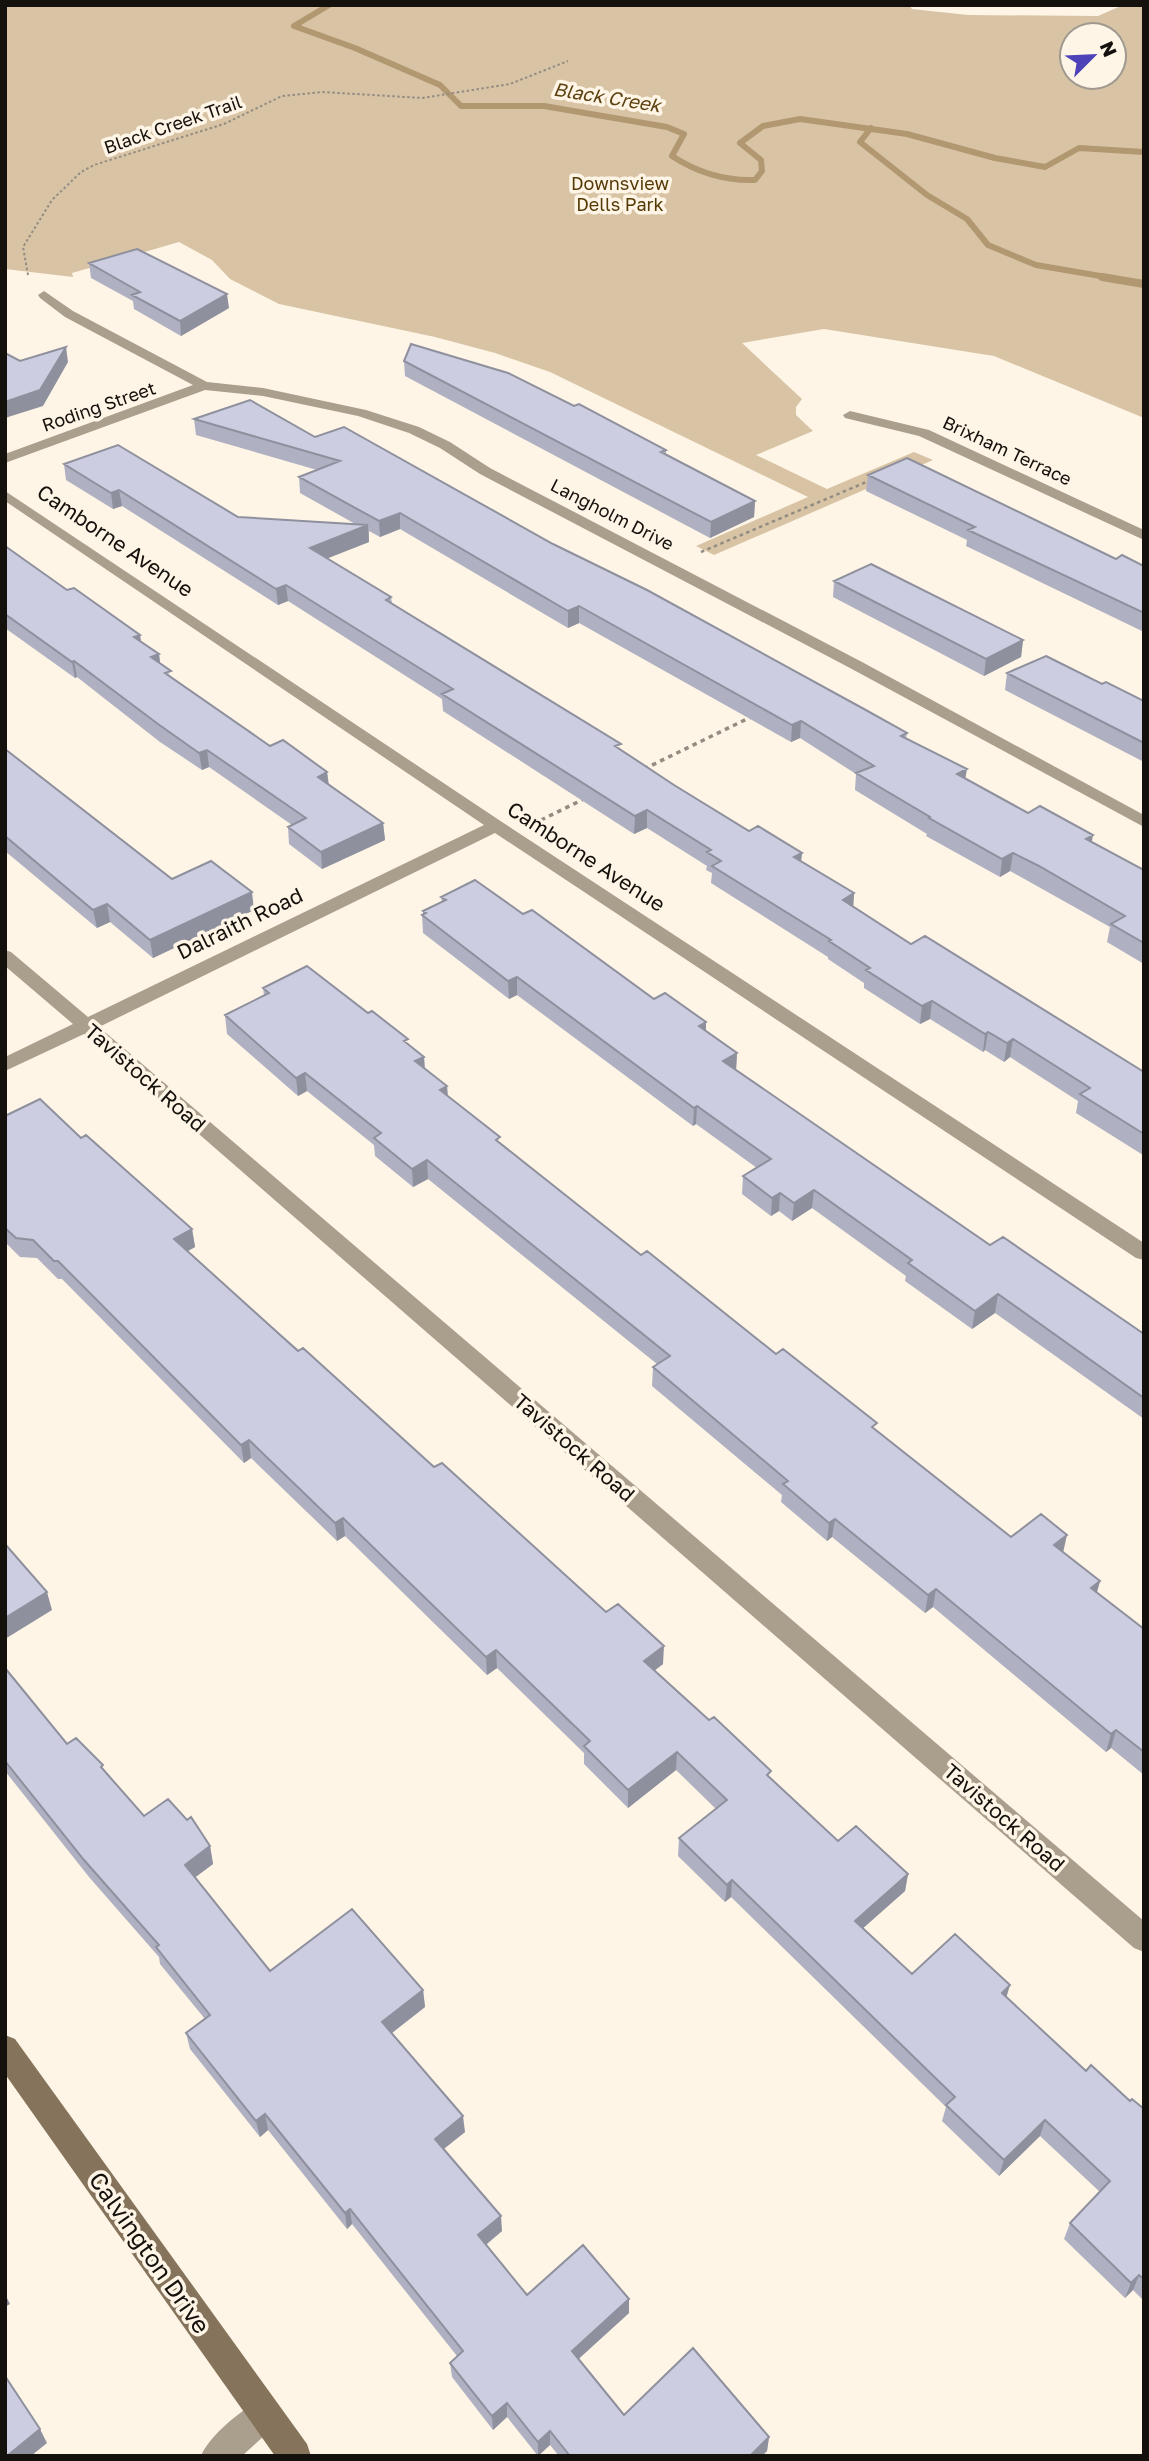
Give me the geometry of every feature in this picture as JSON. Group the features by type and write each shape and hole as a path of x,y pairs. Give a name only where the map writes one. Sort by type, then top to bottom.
{"street":[{"name":"Langholm Drive","path":"44,295 69,314 204,386 263,392 361,413 414,430 445,445 485,471 668,566 1144,822"},
{"name":"Roding Street","path":"5,458 204,386"},
{"name":"Brixham Terrace","path":"850,415 924,433 1144,536"},
{"name":"Camborne Avenue","path":"5,495 504,830 1144,1253"},
{"name":"Dalraith Road","path":"5,1065 84,1025 504,830"},
{"name":"Tavistock Road","path":"5,956 1144,1939"},
{"name":"Calvington Drive","path":"5,2049 295,2456"},
{"path":"217,2456 264,2415"}],"path":[{"name":"Black Creek Trail","path":"29,277 23,247 55,194 74,174 94,165 224,124 282,96 322,92 422,98 510,83 568,61"},
{"path":"668,566 873,479"},
{"path":"635,774 757,714"},
{"path":"504,830 598,792"}],"green space":[{"name":"Downsview Dells Park","path":"5,5 909,5 912,9 968,15 1098,16 1123,5 1144,5 1144,418 994,356 824,329 742,343 802,399 796,407 796,415 813,431 756,455 827,489 914,452 933,460 714,555 696,546 808,497 550,372 495,353 435,337 279,304 230,279 212,260 179,242 72,273 73,277 5,269"}],"building":[{"path":"137,249 227,294 180,321 132,295 140,292 89,263"},
{"path":"411,344 508,373 574,406 579,404 666,450 661,452 755,501 711,522 404,361"},
{"path":"66,347 40,390 5,402 5,353 20,361"},
{"path":"250,400 315,437 344,427 553,544 647,590 907,733 901,736 967,769 957,774 1028,813 1040,806 1093,835 1086,839 1144,870 1144,943 1111,924 1125,916 1013,853 1002,859 856,773 874,766 801,721 792,725 579,606 568,611 400,513 379,521 299,477 340,461 194,419"},
{"path":"118,445 238,517 368,525 310,548 391,597 386,600 621,744 615,746 674,785 749,831 758,826 802,853 794,857 854,893 843,900 911,944 925,936 1144,1072 1144,1134 1080,1094 1090,1088 1013,1039 1007,1043 988,1032 985,1034 932,1001 922,1006 866,970 870,968 829,941 831,940 712,866 721,861 707,852 711,850 647,810 635,816 442,694 453,689 286,585 276,589 119,490 111,493 64,464"},
{"path":"907,458 1116,559 1122,555 1144,566 1144,613 968,530 975,527 868,475"},
{"path":"5,546 67,590 74,588 140,635 134,637 159,654 151,657 171,671 165,673 270,746 283,740 327,772 318,777 383,823 321,852 288,827 306,818 207,750 199,753 5,614"},
{"path":"871,564 1023,640 986,659 834,581"},
{"path":"1046,656 1144,701 1144,743 1007,673"},
{"path":"5,749 172,879 211,861 252,892 150,940 107,904 93,910 5,836"},
{"path":"475,880 523,914 532,910 654,999 665,993 706,1022 699,1026 737,1053 723,1061 990,1245 1003,1237 1144,1334 1144,1398 998,1294 975,1311 908,1263 912,1260 814,1190 794,1203 780,1193 772,1198 743,1176 771,1159 697,1106 694,1108 517,977 508,981 422,915 426,913 423,911 446,900 441,897"},
{"path":"307,966 368,1013 372,1011 408,1039 404,1041 424,1057 415,1061 447,1086 440,1090 500,1137 496,1140 641,1255 647,1251 776,1354 783,1349 877,1423 872,1427 1011,1537 1041,1514 1067,1535 1054,1545 1100,1581 1091,1588 1144,1629 1144,1752 1116,1730 1111,1734 936,1589 928,1595 835,1519 829,1523 783,1484 788,1481 653,1367 670,1356 427,1160 412,1169 374,1138 381,1133 305,1073 296,1078 225,1015 269,993 263,988"},
{"path":"40,1099 81,1138 86,1135 192,1229 174,1239 298,1351 303,1348 434,1467 442,1463 606,1612 618,1604 664,1646 644,1661 709,1720 714,1717 771,1771 767,1775 838,1841 856,1826 908,1874 855,1921 912,1974 955,1934 1010,1985 1002,1993 1086,2071 1091,2065 1130,2101 1132,2099 1144,2109 1144,2279 1139,2275 1131,2283 1070,2223 1110,2181 1045,2120 1004,2160 946,2105 955,2097 732,1880 727,1885 679,1838 727,1800 677,1752 628,1790 584,1746 590,1741 496,1650 486,1657 343,1518 335,1523 249,1440 241,1445 58,1261 54,1261 33,1240 16,1238 5,1228 5,1116"},
{"path":"5,1544 47,1592 5,1618"},
{"path":"5,1668 67,1744 76,1738 103,1765 101,1767 144,1816 168,1799 187,1820 191,1817 210,1846 185,1865 270,1971 352,1909 423,1990 382,2022 463,2116 435,2139 501,2216 478,2235 527,2295 583,2245 629,2299 572,2351 624,2415 693,2348 769,2437 750,2456 570,2456 550,2431 538,2442 507,2403 492,2416 450,2363 463,2351 350,2209 345,2213 265,2114 256,2121 186,2033 210,2015 156,1947 159,1945 84,1860 5,1761"},
{"path":"5,2376 40,2429 7,2456 5,2456"}],"waterway":[{"name":"Black Creek","path":"329,5 294,26 355,48 440,85 461,106 544,106 667,127 684,134 672,156 692,167 722,177 755,180 762,171 761,160 740,143 763,126 800,119 870,129"},
{"name":"Black Creek","path":"870,129 907,134 995,158 1045,167 1079,148 1144,152"},
{"path":"870,129 860,142 927,195 967,219 988,245 1036,265 1112,278"},
{"path":"1102,277 1144,284"}]}
